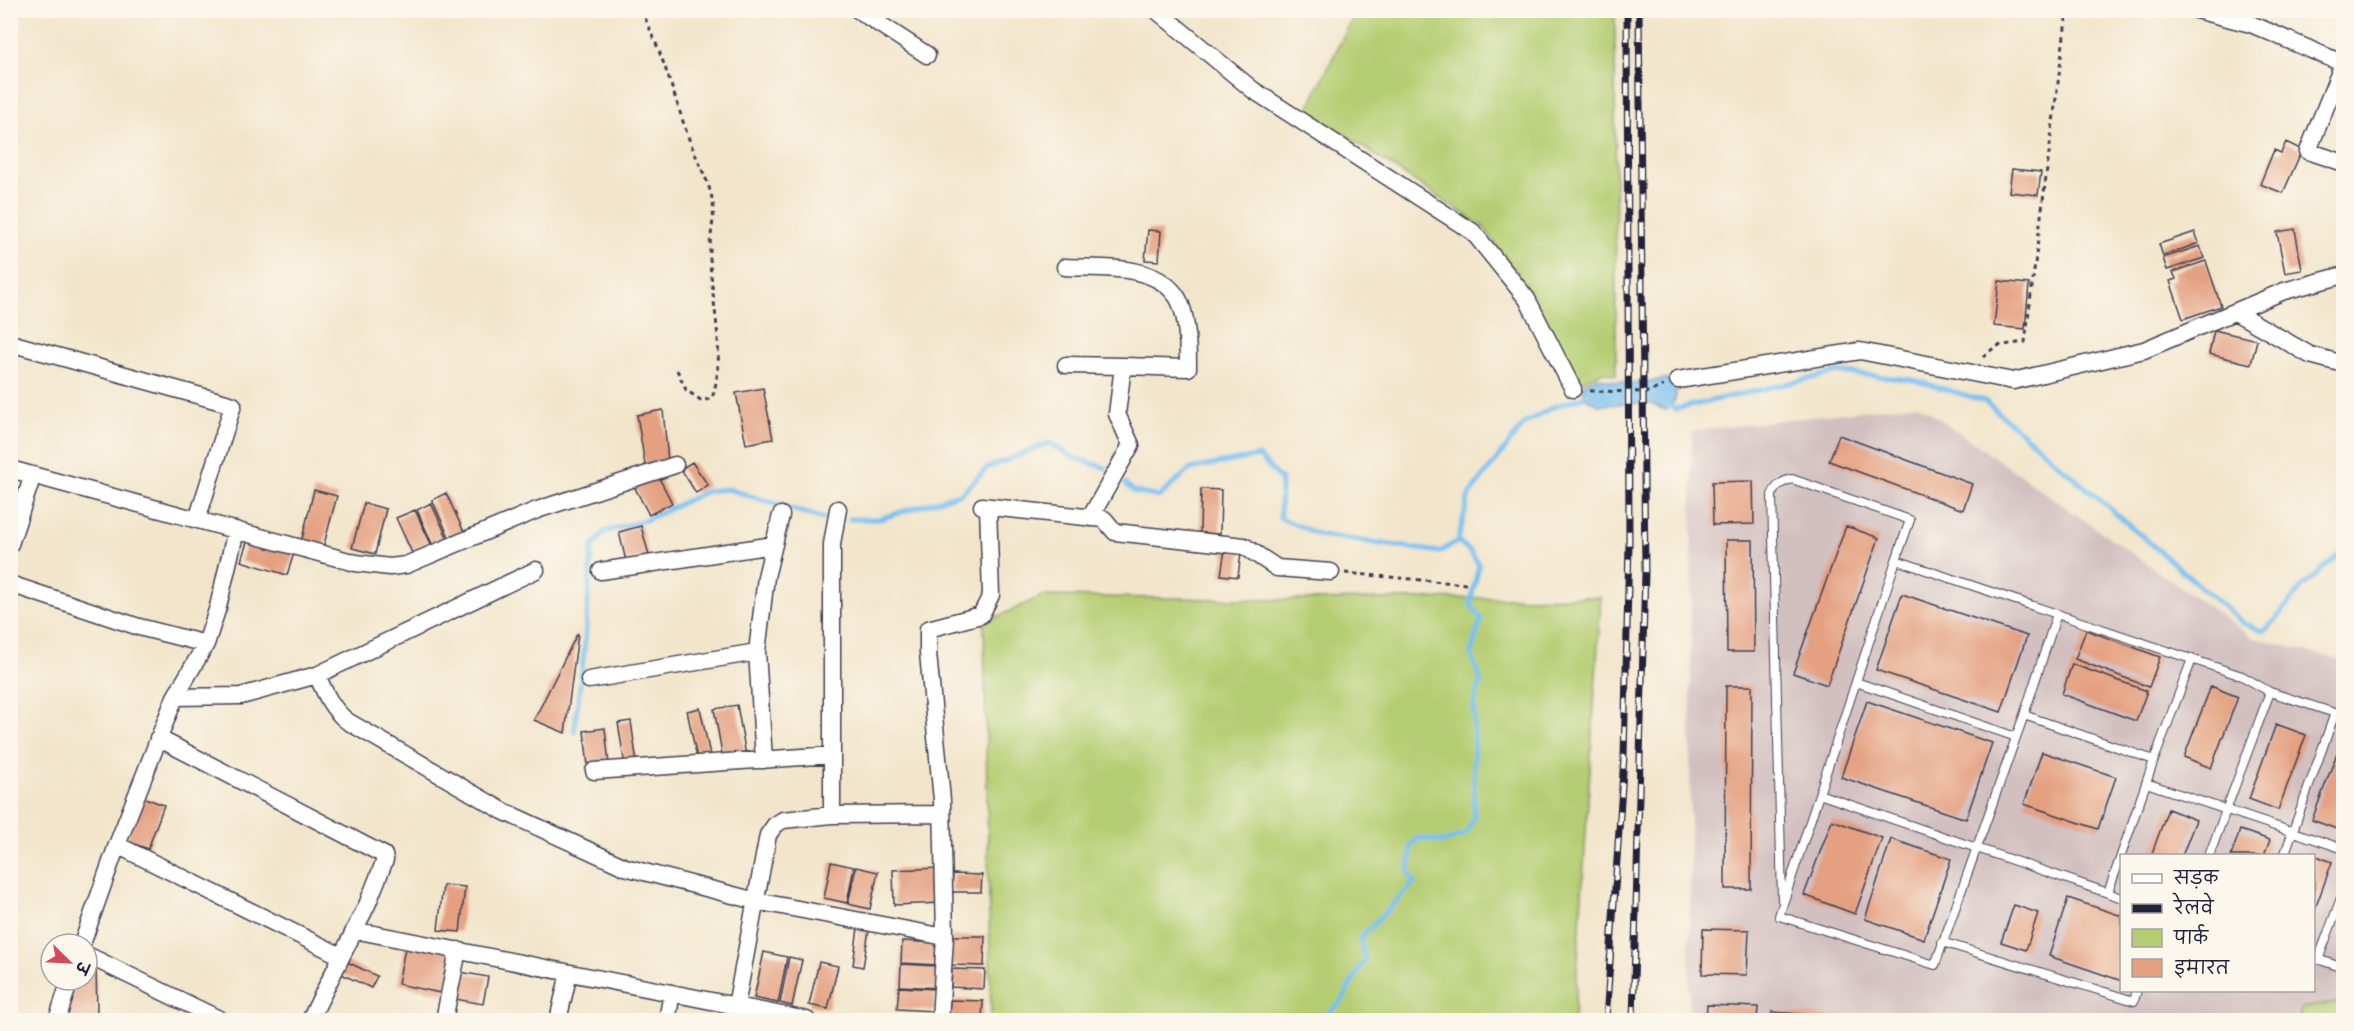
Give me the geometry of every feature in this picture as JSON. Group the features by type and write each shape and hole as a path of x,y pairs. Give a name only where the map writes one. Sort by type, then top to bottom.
{"street":[{"path":"858,10 927,55"},
{"path":"1156,10 1253,90 1473,232 1527,299 1573,389"},
{"path":"2196,10 2251,24 2343,64 2308,151 2343,162"},
{"path":"1065,267 1152,275 1176,295 1187,328 1188,368 1066,365"},
{"path":"1678,380 1860,351 2013,381 2144,350 2284,291 2343,275"},
{"path":"2235,312 2310,355 2343,364"},
{"path":"10,343 233,405 197,520"},
{"path":"1090,518 1131,445 1117,414 1123,366"},
{"path":"10,469 356,563 390,567 406,565 537,510 675,465"},
{"path":"10,544 33,475"},
{"path":"940,1020 945,937 942,814 928,652 928,628 981,615 991,595 985,507 1104,519 1115,532 1244,546 1277,568 1331,572"},
{"path":"832,815 831,544 838,509"},
{"path":"764,760 757,652 766,577 781,515"},
{"path":"86,932 117,845 175,697 206,644 218,607 236,530"},
{"path":"601,572 774,545"},
{"path":"175,697 241,696 317,675 537,570"},
{"path":"10,584 139,627 206,644"},
{"path":"589,680 757,652"},
{"path":"317,675 327,700 347,721 503,811 625,867 756,901 945,937"},
{"path":"158,738 384,855 385,860 370,896 310,1020"},
{"path":"594,771 832,755"},
{"path":"736,1006 768,835 775,825 783,820 832,815 942,814"},
{"path":"117,845 341,956"},
{"path":"354,930 736,1006 765,1016 807,1020"},
{"path":"444,1020 458,950"},
{"path":"99,961 220,1020"},
{"path":"558,1020 569,973"},
{"path":"57,1020 66,992"},
{"path":"667,1020 672,993"}],"lane":[{"path":"1783,907 1772,495 1774,490 1783,482 1791,479 1910,520 1783,907 1779,916 1935,965 2024,715 2057,614"},
{"path":"1896,560 2242,676 2270,692 2339,715 2284,854"},
{"path":"2121,854 2192,659"},
{"path":"1856,682 2016,737"},
{"path":"2209,854 2270,692"},
{"path":"2024,715 2154,760"},
{"path":"2146,783 2343,849"},
{"path":"1819,794 1977,846 2120,898"},
{"path":"2108,893 2120,858"},
{"path":"2343,890 2316,959 2343,968"},
{"path":"1942,942 2134,1001 2136,992"}],"path":[{"path":"642,10 652,31 714,206 710,249 718,349 717,385 712,398 702,401 686,390 676,370"},
{"path":"1978,374 1984,355 1996,346 2025,342 2067,12"},
{"path":"1573,389 1607,393 1649,392 1678,380"},
{"path":"1331,572 1466,584"}],"shaded area":[{"path":"1918,404 2252,637 2343,661 2343,1020 1689,1020 1692,431"}],"green space":[{"path":"1356,11 1615,11 1616,375 1602,372 1580,382 1535,300 1484,227 1307,110"},
{"path":"1042,596 1293,600 1601,597 1574,1020 991,1020 984,623"},
{"path":"2343,1002 2343,1020 2299,1020 2301,1008"}],"water":[{"path":"1597,377 1616,382 1633,383 1670,378 1678,383 1675,400 1666,410 1649,403 1599,405 1584,397 1584,384"}],"building":[{"path":"2286,142 2302,150 2283,193 2260,184 2274,150 2281,153"},
{"path":"2012,169 2041,172 2038,195 2009,192"},
{"path":"2295,229 2302,270 2285,273 2277,232"},
{"path":"1148,230 1161,231 1159,261 1145,260"},
{"path":"2195,232 2199,243 2163,256 2159,244"},
{"path":"2200,246 2204,258 2167,270 2163,258"},
{"path":"2206,261 2221,306 2183,319 2170,281 2176,279 2173,272"},
{"path":"1999,281 2029,284 2025,329 1994,326"},
{"path":"2214,330 2257,340 2251,364 2209,354"},
{"path":"763,388 773,439 746,444 736,393"},
{"path":"663,410 668,461 646,471 637,415"},
{"path":"1839,435 1972,484 1963,510 1829,461"},
{"path":"692,462 708,485 696,493 681,469"},
{"path":"657,474 672,503 649,515 634,486"},
{"path":"1753,481 1754,524 1713,525 1712,482"},
{"path":"1201,489 1221,490 1220,534 1200,533"},
{"path":"314,490 337,496 323,548 301,543"},
{"path":"446,493 464,532 450,539 432,500"},
{"path":"364,503 386,509 375,554 352,548"},
{"path":"431,503 448,539 433,546 417,510"},
{"path":"415,510 432,546 413,555 396,518"},
{"path":"641,526 649,555 626,561 619,532"},
{"path":"1846,526 1879,538 1827,685 1793,673"},
{"path":"248,539 294,553 287,575 241,561"},
{"path":"1726,540 1753,540 1754,652 1727,652"},
{"path":"1225,550 1241,552 1238,577 1221,575"},
{"path":"1902,594 2027,636 2001,712 1876,670"},
{"path":"2086,630 2160,657 2149,687 2075,659"},
{"path":"578,634 565,733 534,720"},
{"path":"2072,664 2147,691 2136,721 2062,694"},
{"path":"1726,686 1752,686 1751,889 1725,889"},
{"path":"2211,686 2238,697 2211,768 2184,757"},
{"path":"1867,701 1992,743 1966,819 1841,777"},
{"path":"737,705 746,755 723,759 714,709"},
{"path":"700,708 710,755 697,758 687,711"},
{"path":"631,721 637,764 625,766 618,723"},
{"path":"2276,724 2306,735 2278,810 2249,799"},
{"path":"605,728 609,764 588,766 584,731"},
{"path":"2340,745 2344,746 2342,831 2312,820"},
{"path":"2042,752 2116,777 2098,829 2024,804"},
{"path":"142,797 164,805 148,849 126,841"},
{"path":"2168,809 2196,820 2183,854 2152,854"},
{"path":"1832,820 1882,838 1855,914 1804,895"},
{"path":"2240,830 2270,840 2265,854 2232,854"},
{"path":"1891,839 1951,859 1924,939 1865,919"},
{"path":"2315,855 2332,862 2315,909"},
{"path":"831,862 854,867 847,903 824,898"},
{"path":"856,867 878,872 870,909 848,904"},
{"path":"940,868 942,903 894,905 893,870"},
{"path":"953,874 982,875 981,892 952,892"},
{"path":"443,885 465,887 460,932 438,930"},
{"path":"2068,898 2120,915 2120,980 2049,956"},
{"path":"2014,905 2038,913 2026,950 2001,942"},
{"path":"858,928 869,930 863,967 853,965"},
{"path":"1703,929 1749,930 1747,975 1702,974"},
{"path":"951,936 985,936 984,966 950,965"},
{"path":"902,941 939,943 938,965 901,963"},
{"path":"406,943 454,952 445,994 398,984"},
{"path":"764,952 787,957 778,1003 754,998"},
{"path":"789,957 802,960 792,1006 780,1003"},
{"path":"343,960 377,976 371,988 337,972"},
{"path":"819,962 838,966 828,1009 809,1005"},
{"path":"901,964 937,966 937,988 900,986"},
{"path":"952,969 985,970 984,989 951,987"},
{"path":"460,972 488,977 483,1004 455,999"},
{"path":"899,987 936,989 934,1011 897,1009"},
{"path":"72,992 97,992 97,1014 105,1020 64,1020"},
{"path":"950,1000 983,1001 982,1020 949,1018"},
{"path":"1707,1005 1758,1007 1757,1020 1706,1020"},
{"path":"1772,1012 1870,1019 1772,1020"}],"waterway":[{"path":"1666,404 1676,409 1838,372 1914,380 1985,401 2243,623 2263,631 2274,622 2301,588 2344,550"},
{"path":"1125,484 1135,492 1159,497 1190,469 1259,456 1281,480 1280,518 1320,535 1440,552 1458,541 1469,495 1525,423 1553,407 1584,397"},
{"path":"850,519 879,519 962,493 987,468 1049,443 1075,458 1106,468"},
{"path":"574,732 584,653 592,548 604,532 646,520 707,491 728,489 824,519"},
{"path":"1321,1020 1341,1002 1365,959 1360,938 1415,882 1409,874 1411,845 1419,838 1443,842 1466,834 1474,817 1474,704 1481,681 1471,653 1481,619 1470,604 1479,565 1470,551 1458,541"}],"railway":[{"path":"1606,1020 1624,757 1629,543 1627,10"},
{"path":"1633,1020 1645,571 1639,10"}]}
